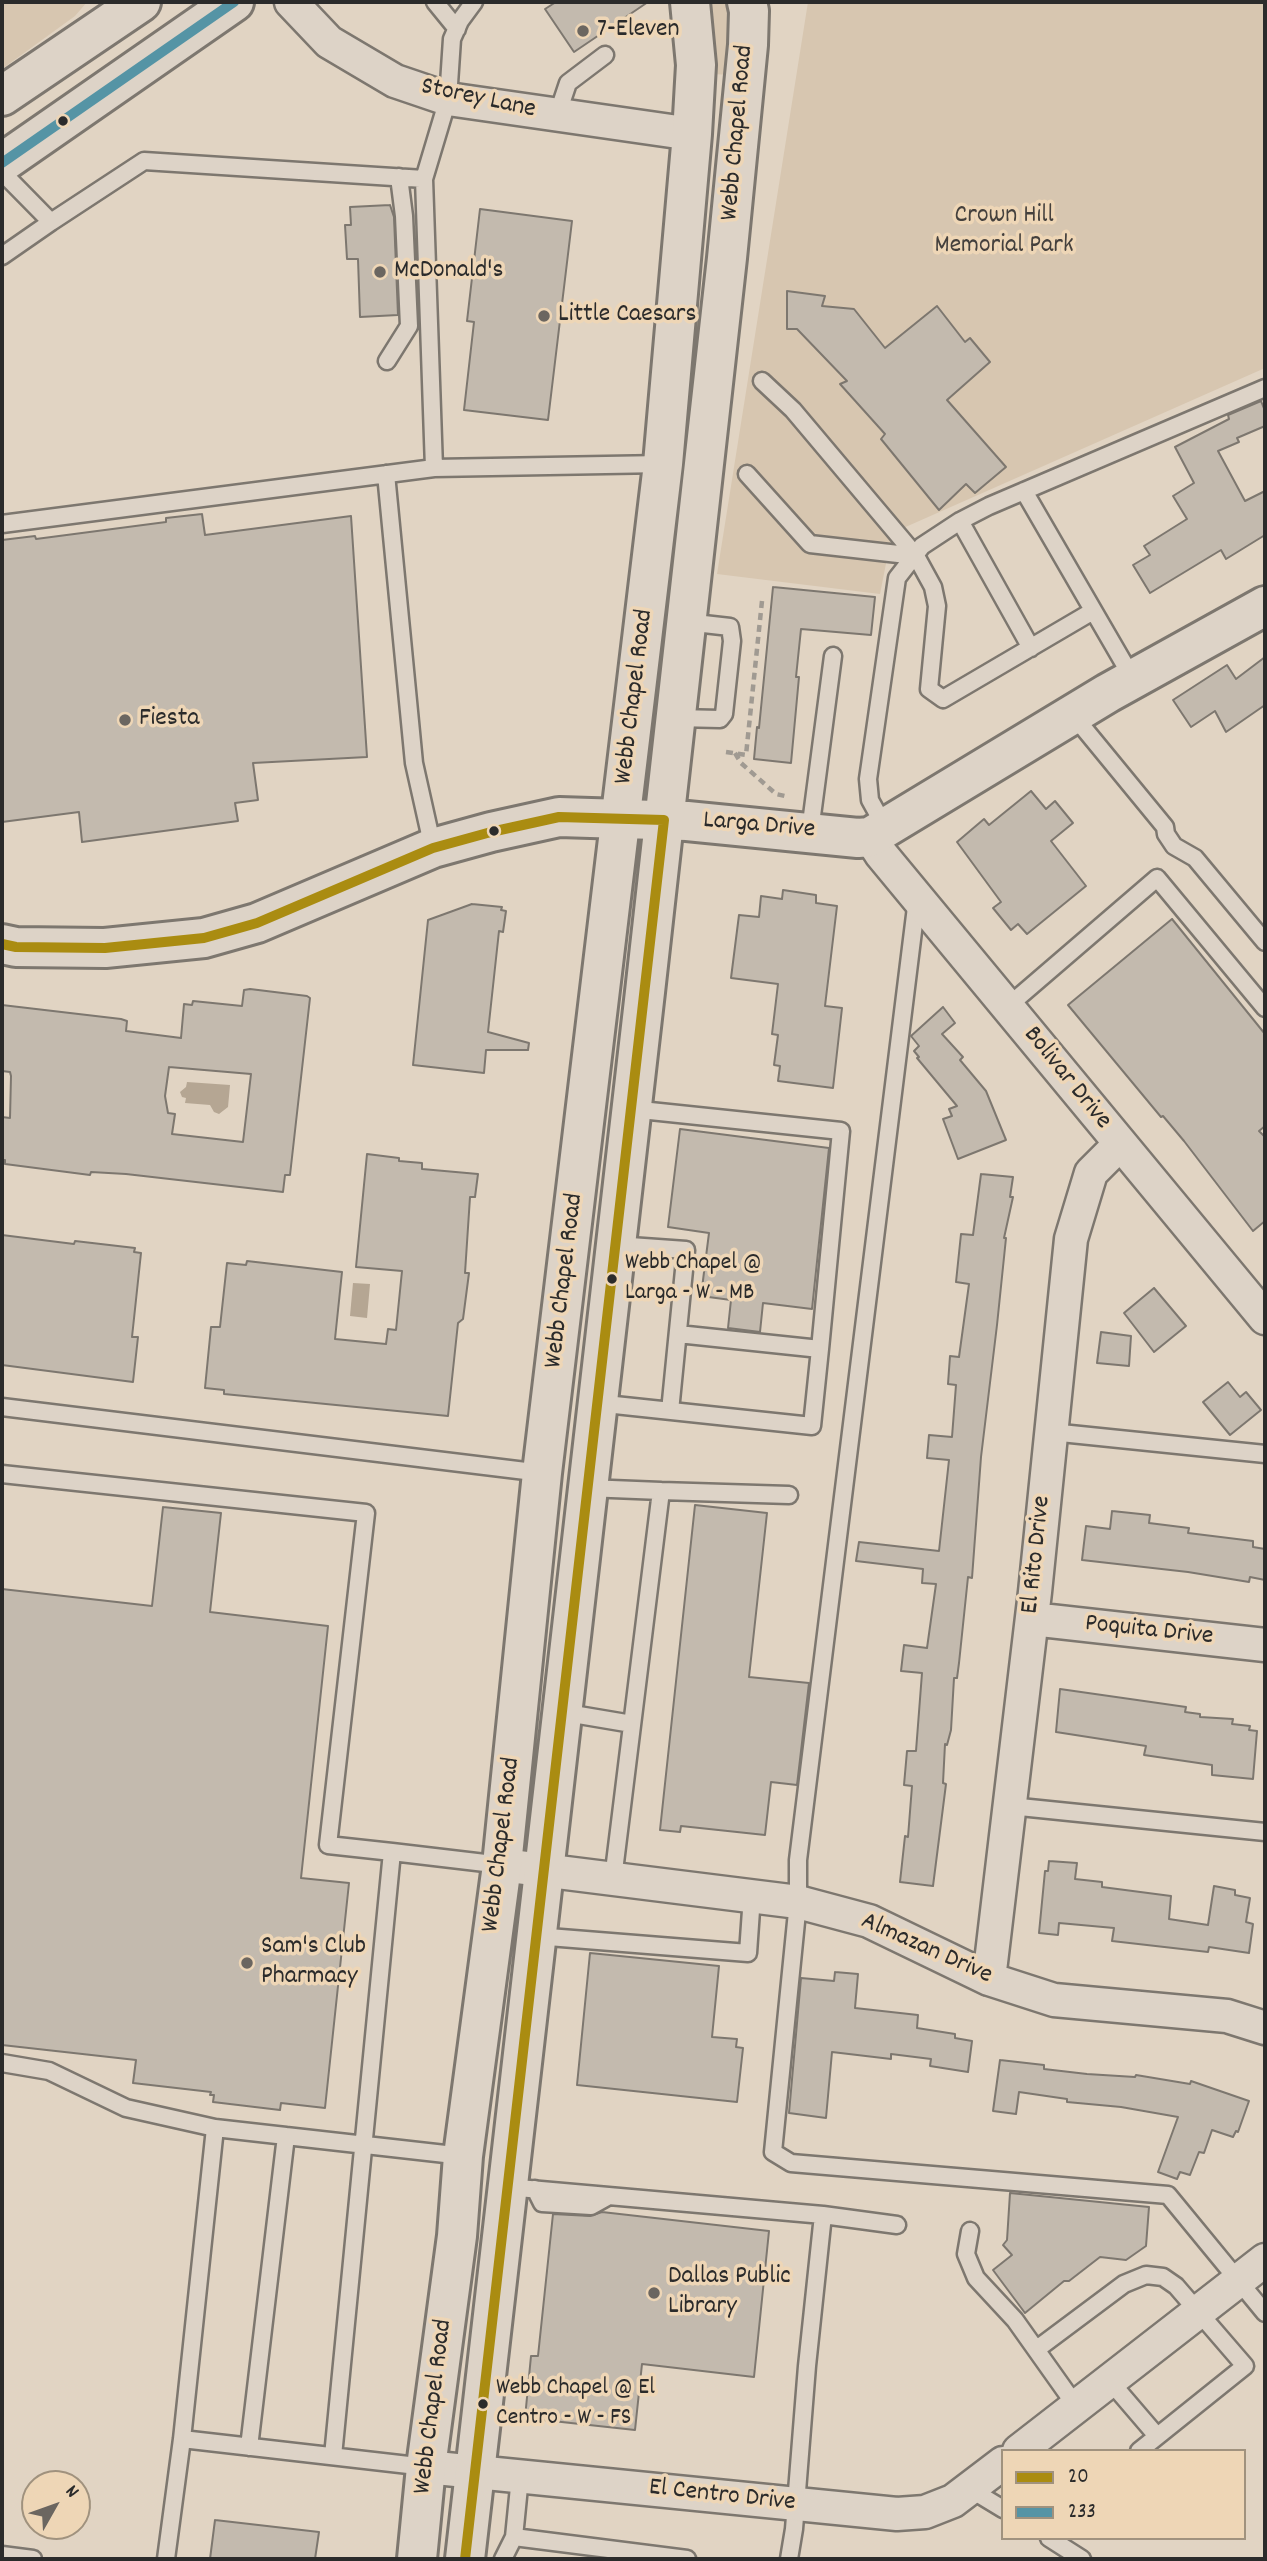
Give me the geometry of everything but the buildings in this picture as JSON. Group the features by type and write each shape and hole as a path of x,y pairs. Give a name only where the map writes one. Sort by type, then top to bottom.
{"main road":[{"path":"2,96 141,2"},
{"path":"2,163 234,2"},
{"name":"Webb Chapel Road","path":"417,2559 426,2467 457,2235 463,2156 502,1865 542,1473 663,464 692,134 696,65 691,2"},
{"name":"Webb Chapel Road","path":"465,2559 474,2472 521,2188 536,1936 704,466 739,140 749,5"},
{"path":"692,134 739,140"},
{"path":"663,464 704,466"},
{"path":"878,833 1073,715 1265,606"},
{"name":"Larga Drive","path":"2,944 16,947 105,948 204,938 269,918 433,848 559,817 664,820 803,815 858,838 878,833"},
{"path":"571,1241 615,1245"}],"street":[{"name":"Storey Lane","path":"291,2 329,42 395,81 448,99 692,134"},
{"name":"Bolivar Drive","path":"878,833 881,854 1265,1318"},
{"name":"El Rito Drive","path":"989,1979 1032,1619 1071,1239 1091,1173 1120,1144"},
{"name":"Poquita Drive","path":"1032,1619 1265,1645"},
{"name":"Almazan Drive","path":"502,1865 798,1902 869,1921 989,1979 1054,2000 1227,2016 1265,2028"},
{"path":"1022,2449 1265,2260"},
{"name":"El Centro Drive","path":"426,2467 897,2514 925,2512 953,2501 1001,2465"}],"lane":[{"path":"90,37 102,19 107,2"},
{"path":"435,2 457,29"},
{"path":"434,468 424,179 448,99 452,39 474,2"},
{"path":"557,116 568,83 605,55"},
{"path":"2,256 144,161 424,179"},
{"path":"2,172 51,222"},
{"path":"387,361 409,326 404,216 399,177"},
{"path":"762,381 793,410 916,556 933,587 937,606 929,689 943,699 1093,611"},
{"path":"878,833 868,779 897,578 922,547 960,521 1024,491 1265,388"},
{"path":"2,524 434,468 663,464"},
{"path":"386,474 414,763 433,848"},
{"path":"747,474 810,544 916,556"},
{"path":"1024,491 1133,680"},
{"path":"960,521 1031,648"},
{"path":"803,815 833,656"},
{"path":"1073,715 1166,827 1166,834 1174,846 1195,858 1265,942"},
{"path":"1007,1007 1157,878 1265,1008"},
{"path":"917,897 798,1860 798,1902 773,2152 791,2163 1168,2195 1265,2313"},
{"path":"596,1403 812,1426 841,1131 631,1109"},
{"path":"615,1245 687,1250 670,1411"},
{"path":"678,1334 820,1349"},
{"path":"2,1407 542,1473"},
{"path":"1051,1432 1265,1454"},
{"path":"2,1474 366,1513 328,1845 502,1865"},
{"path":"587,1488 789,1495"},
{"path":"613,1879 661,1491"},
{"path":"561,1712 632,1724"},
{"path":"1010,1806 1265,1832"},
{"path":"333,2456 392,1852"},
{"path":"536,1936 748,1953 752,1896"},
{"path":"2,2063 49,2071 126,2108 215,2128 463,2156"},
{"path":"166,2559 182,2439 215,2128"},
{"path":"249,2447 286,2136"},
{"path":"521,2188 823,2215 897,2225"},
{"path":"789,2559 823,2215"},
{"path":"971,2231 966,2254 976,2278 1015,2320 1076,2406"},
{"path":"1037,2349 1124,2284 1146,2275 1163,2277 1176,2286 1245,2366 1141,2449"},
{"path":"1110,2380 1157,2436"},
{"path":"182,2439 426,2467"},
{"path":"503,2559 514,2538 520,2477"},
{"path":"970,2489 1001,2508"},
{"path":"514,2538 687,2559"},
{"path":"1052,2540 1082,2559"},
{"path":"2,2555 33,2559"}],"path":[{"path":"726,751 746,755 762,601"},
{"path":"735,753 741,763 803,815"}],"green space":[{"path":"2,2 87,2 75,16 2,69"},
{"path":"707,2 730,2 731,75 713,74"},
{"name":"Crown Hill Memorial Park","path":"808,2 1265,2 1265,368 892,533 880,594 717,574"}],"shaded area":[{"path":"187,1082 230,1085 228,1107 219,1114 214,1112 210,1105 185,1103 186,1098 182,1097 180,1092"},
{"path":"353,1283 370,1284 367,1318 350,1316"}],"transit line":[{"name":"233","path":"2,163 234,2"},
{"name":"20","path":"2,944 16,947 105,948 204,938 257,923 433,848 491,832 559,817 664,820 465,2559"}],"place":[{"name":"7-Eleven","path":"583,31"},
{"name":"McDonald's","path":"380,272"},
{"name":"Little Caesars","path":"544,316"},
{"name":"Fiesta","path":"125,720"},
{"name":"Webb Chapel @ Larga - W - MB","path":"612,1279"},
{"name":"Sam's Club Pharmacy","path":"247,1963"},
{"name":"Dallas Public Library","path":"654,2293"},
{"name":"Webb Chapel @ El Centro - W - FS","path":"483,2404"}]}
